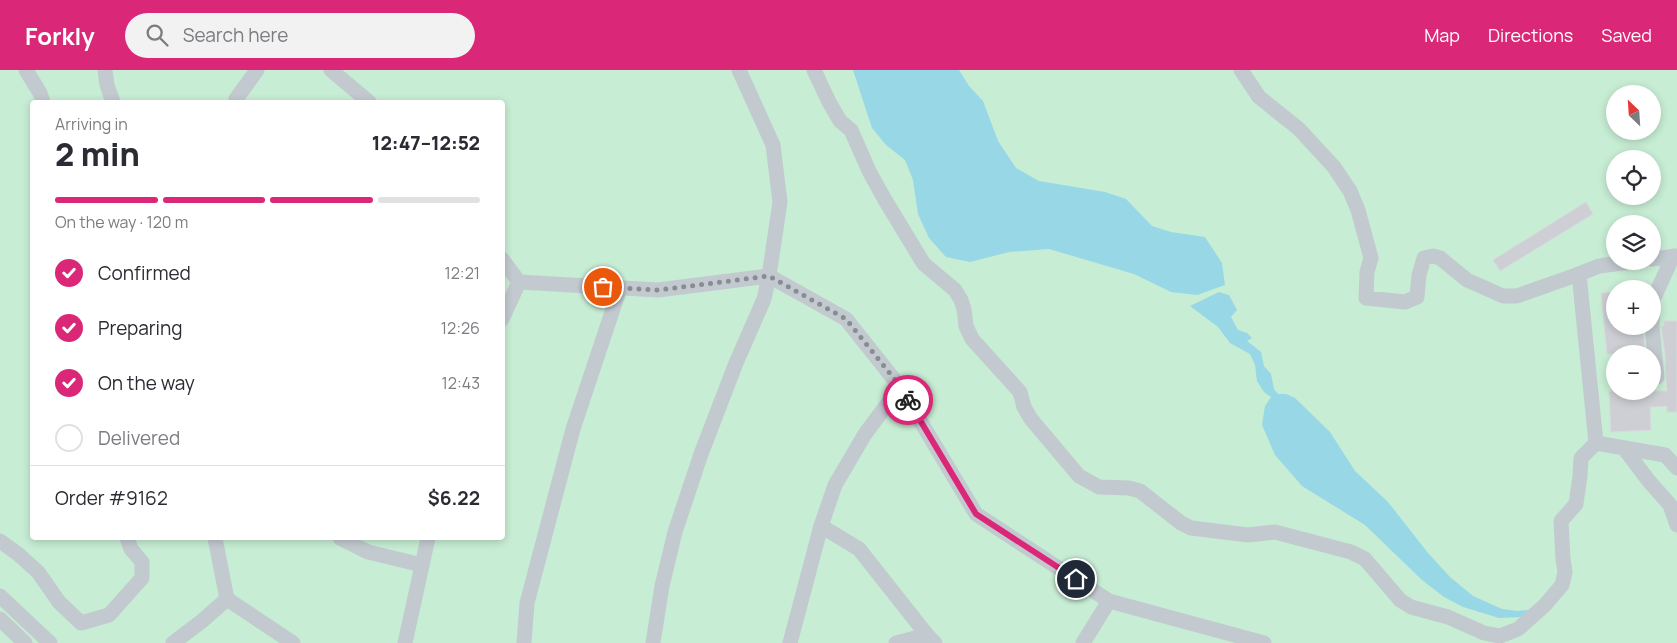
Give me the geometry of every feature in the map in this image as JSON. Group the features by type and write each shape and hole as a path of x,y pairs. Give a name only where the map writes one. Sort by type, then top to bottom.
{"street":[{"path":"26,70 42,100"},
{"path":"106,70 107,85 112,100"},
{"path":"236,100 257,70"},
{"path":"330,70 367,100"},
{"path":"654,643 662,586 675,532 701,454 764,298 780,202 772,145 739,70"},
{"path":"814,70 829,102 840,121 851,130 877,185 924,264 955,290 961,300 966,326 972,339 1020,392 1024,407 1031,419 1080,476 1099,487 1129,488 1140,491 1191,528 1248,535 1275,532 1351,552 1365,559 1400,600 1411,607 1448,617 1484,633 1500,636 1518,630 1545,605 1562,585 1566,572 1563,560 1562,522 1576,504 1581,458 1596,444"},
{"path":"1241,70 1259,97 1299,129 1334,167 1350,191 1358,210 1371,258 1367,272 1366,298 1405,302 1418,297 1419,275 1424,258 1433,256 1440,258 1467,280 1503,296 1517,296 1606,265"},
{"path":"1661,258 1675,256"},
{"path":"1661,284 1675,256"},
{"path":"505,263 519,282"},
{"path":"1579,274 1596,444"},
{"path":"519,282 658,290 769,276 846,319 900,386 976,514 1109,601 1264,643"},
{"path":"505,312 519,282"},
{"path":"524,643 526,603 570,438 620,288"},
{"path":"790,643 821,526 835,485 865,434 900,386"},
{"path":"1596,444 1665,456 1677,468"},
{"path":"1624,448 1671,496 1670,505 1677,525"},
{"path":"821,526 859,549 931,639"},
{"path":"0,541 38,572 59,602 81,622 108,615 142,578 142,562 131,549 128,540"},
{"path":"215,540 227,598 294,643"},
{"path":"344,540 368,552 422,566"},
{"path":"405,643 428,540"},
{"path":"0,596 50,643"},
{"path":"173,643 202,621 227,598"},
{"path":"1083,643 1109,601"},
{"path":"0,619 25,643"},
{"path":"896,643 931,639"}],"green space":[{"path":"0,70 1677,70 1677,643 0,643"}],"water":[{"path":"853,70 959,70 969,86 983,101 998,141 1016,168 1039,181 1105,192 1126,199 1152,226 1171,232 1205,237 1222,263 1225,285 1197,295 1171,292 1134,274 1049,249 1009,252 970,262 946,257 929,238 918,214 913,180 905,160 886,145 872,128"},
{"path":"1219,292 1229,295 1237,310 1231,317 1238,330 1247,333 1252,338 1247,341 1261,352 1264,366 1271,374 1274,389 1278,394 1286,394 1295,398 1330,432 1355,471 1388,502 1428,553 1450,577 1473,596 1502,609 1517,611 1537,609 1521,617 1499,618 1463,607 1444,597 1422,580 1365,525 1302,486 1275,455 1262,425 1265,406 1271,397 1264,392 1257,381 1255,365 1250,354 1230,343 1218,327 1190,306"}],"building":[{"path":"1586,202 1593,214 1500,271 1493,260"},
{"path":"1601,293 1606,293 1606,335 1644,335 1644,345 1606,345"},
{"path":"1664,321 1677,321 1677,412 1667,412 1667,406 1650,407 1651,430 1611,432 1609,400 1661,400 1661,391 1667,391 1661,326 1664,326"}],"way so far":[{"path":"603,287 658,290 769,276 846,319 900,386 908,400"}],"route":[{"path":"908,400 976,514 1076,579"}]}
